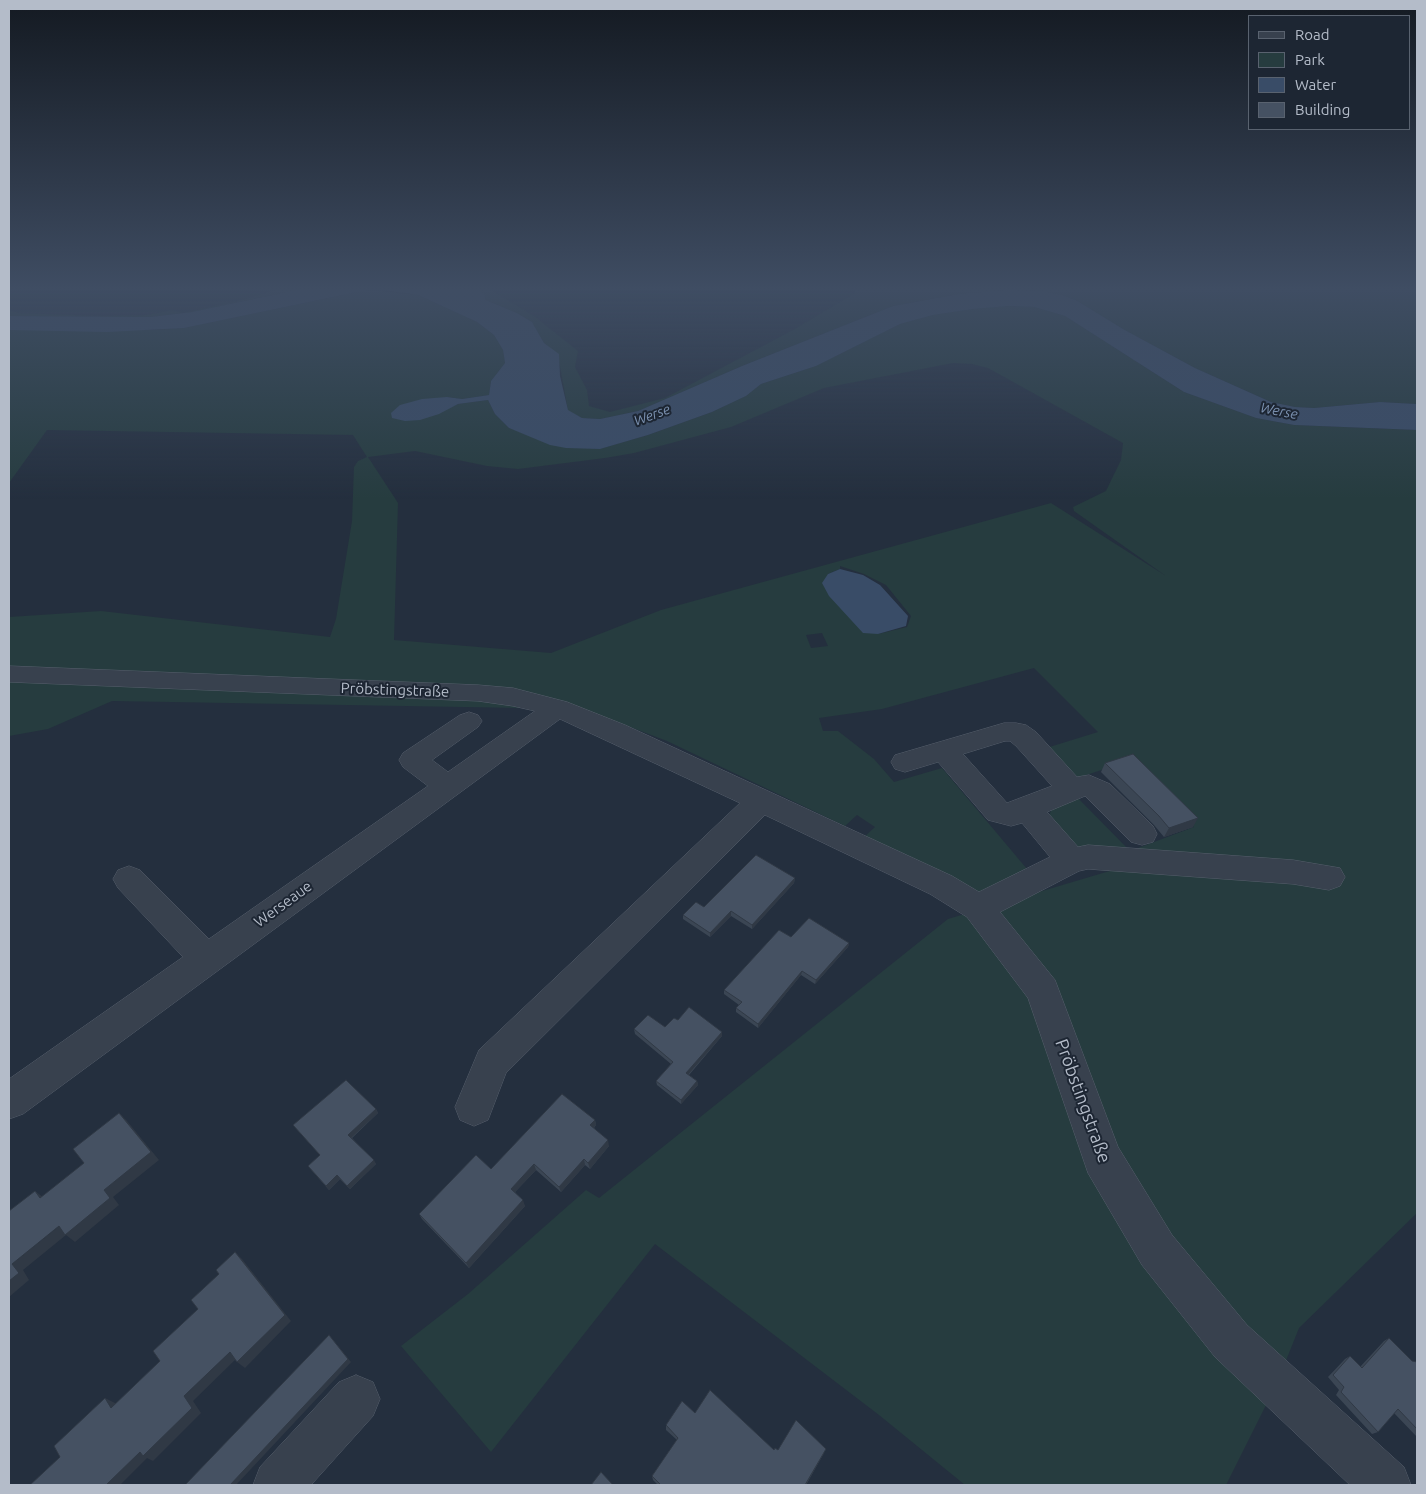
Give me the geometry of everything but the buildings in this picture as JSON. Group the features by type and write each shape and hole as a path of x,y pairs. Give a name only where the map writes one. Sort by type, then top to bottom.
{"street":[{"name":"Pröbstingstraße","path":"9,674 478,693 513,697 558,708 615,732 941,886 978,908 1043,991 1102,1159 1157,1250 1231,1341 1386,1485"},
{"name":"Werseaue","path":"9,1102 558,708"},
{"path":"447,786 413,760 469,721"},
{"path":"905,762 1004,732 1016,732 1026,739 1071,789"},
{"path":"944,750 998,812 1011,815 1071,789 1089,785 1100,791 1142,834"},
{"path":"474,1107 492,1062 760,802"},
{"path":"1027,809 1071,861"},
{"path":"978,908 1071,861 1088,857 1111,857 1293,872 1329,877"},
{"path":"129,879 206,959"},
{"path":"278,1485 356,1398"}],"green space":[{"path":"9,360 504,360 505,363 491,381 489,395 462,399 447,397 449,408 458,404 488,400 495,414 509,428 528,435 599,449 648,435 712,412 746,396 761,384 816,366 829,360 1133,360 1184,392 1256,418 1294,425 1417,430 1417,1213 1299,1328 1277,1383 1226,1485 965,1485 879,1415 655,1244 491,1452 401,1346 468,1294 586,1190 599,1198 948,919 1113,870 1068,867 1047,822 1054,802 1073,793 1130,851 1194,827 1129,761 1071,780 1043,749 1098,732 1034,668 882,709 819,718 823,731 838,731 874,759 894,782 942,768 1027,869 978,894 863,838 875,827 857,815 845,826 667,741 593,713 536,697 522,708 112,701 48,729 9,736 9,617 101,611 330,637 336,619 352,521 354,467 358,461 367,457 353,435 47,430 9,483","holes":["953,363 972,364 988,368 1123,443 1121,460 1106,491 1073,507 1074,511 1166,576 1051,503 661,610 551,653 394,640 398,503 368,457 415,451 487,466 518,469 605,458 634,453 731,427 824,388","840,566 864,574 886,585 911,616 907,627 878,634 828,574 840,569","822,633 828,646 811,648 806,635"]},
{"path":"559,360 576,360 575,367 587,390 589,406 610,412 665,398 737,360 758,360 638,411 600,419 582,418 568,411"},
{"path":"1180,360 1417,360 1417,404 1380,402 1314,408 1295,407 1271,402"}],"water":[{"name":"Werse","path":"504,360 559,360 560,376 568,410 582,418 600,419 638,411 758,360 829,360 816,366 761,384 746,396 712,412 648,435 600,449 566,448 550,445 509,428 495,414 488,400 458,404 439,414 420,420 405,421 392,418 391,413 400,405 422,399 447,397 462,399 489,395 491,381 505,363"},
{"name":"Werse","path":"1133,360 1180,360 1271,402 1295,407 1314,408 1380,402 1417,404 1417,430 1294,425 1256,418 1184,392"},
{"path":"840,569 863,575 880,585 908,616 906,626 878,634 863,633 829,596 822,583 828,574"}]}
